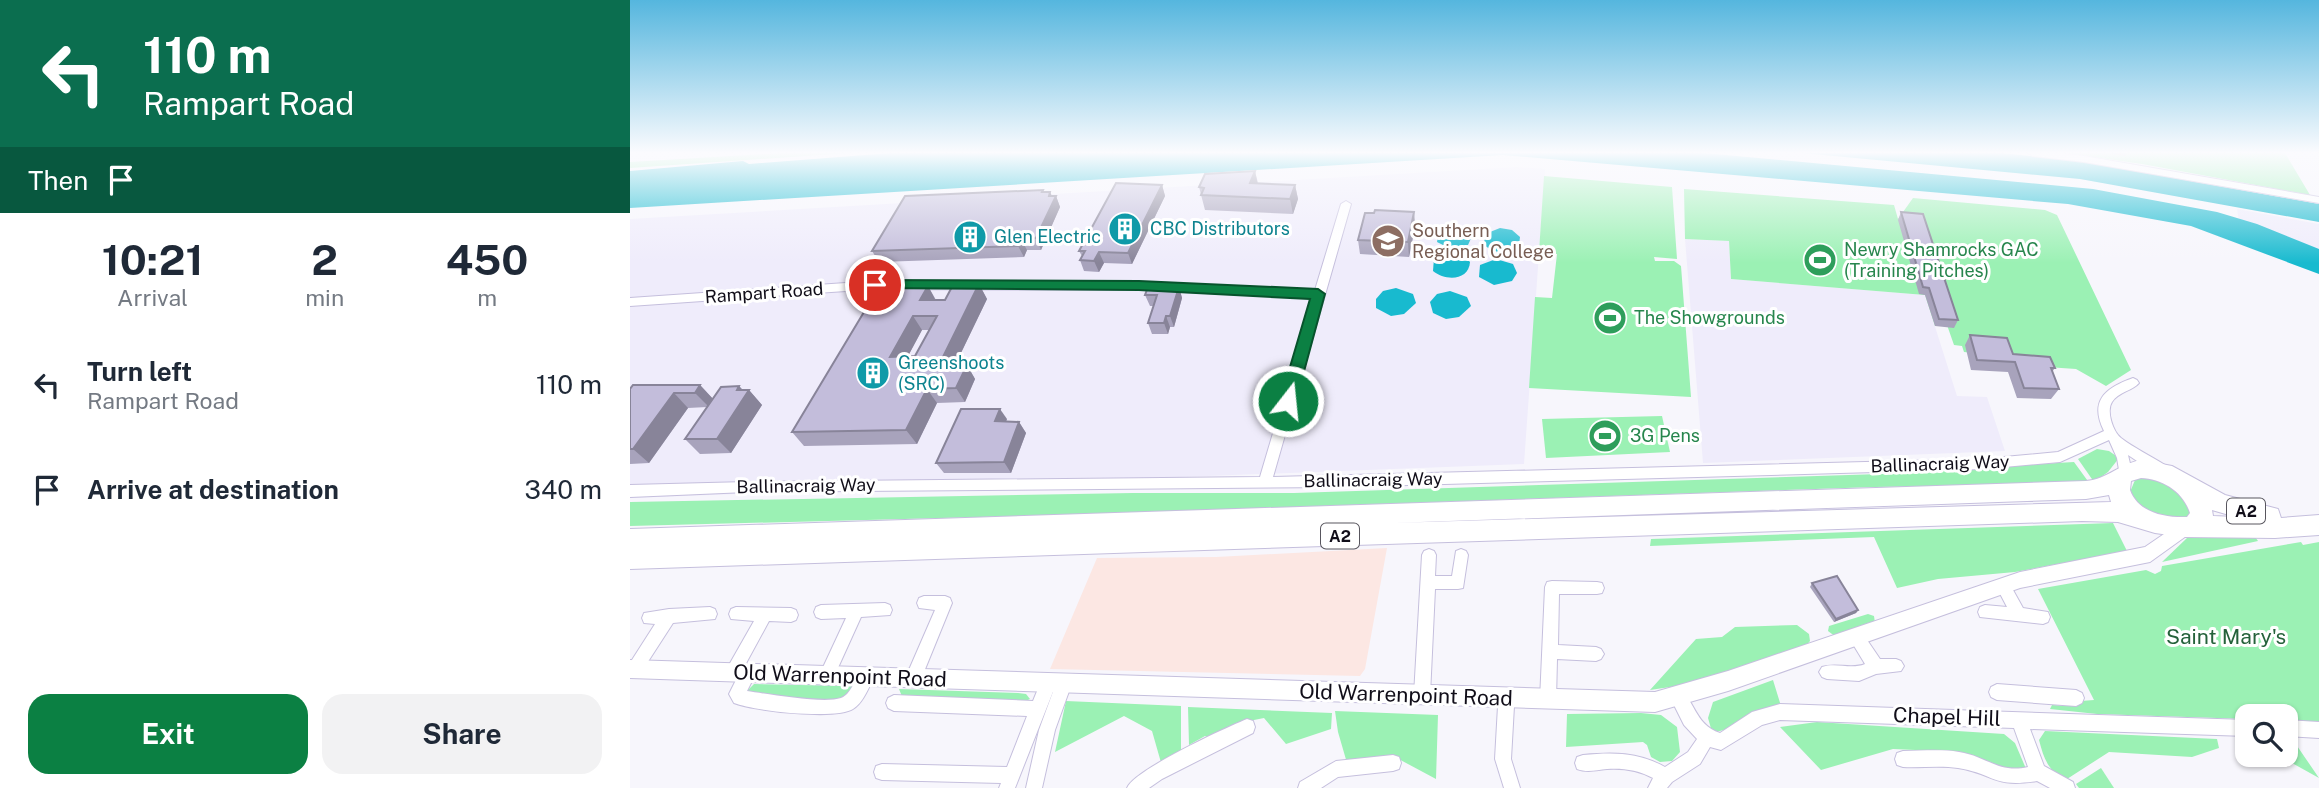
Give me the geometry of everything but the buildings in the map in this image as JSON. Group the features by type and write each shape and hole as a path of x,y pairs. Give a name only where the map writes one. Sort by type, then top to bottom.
{"highway":[{"name":"A2","path":"630,538 2086,490 2103,489 2122,475 2143,469 2174,478 2220,503 2242,511 2318,525"},
{"path":"2122,475 2118,492 2122,499 2146,520"},
{"name":"A2","path":"2174,478 2201,506 2200,521 2189,527"},
{"name":"A2","path":"630,558 2082,511 2118,512 2171,528 2275,528 2318,525"}],"street":[{"path":"2258,190 2316,200"},
{"path":"1265,482 1346,204"},
{"name":"Rampart Road","path":"630,302 875,285 1139,286 1318,294"},
{"path":"2122,475 2124,455 2103,418 2106,400 2119,388 2133,383"},
{"path":"2112,436 2174,478"},
{"name":"Ballinacraig Way","path":"630,491 747,487 1265,482 1982,464 2060,457 2112,436"},
{"path":"2146,520 2159,548"},
{"name":"Old Warrenpoint Road","path":"633,669 1656,702 1678,697 2003,586 2150,554 2189,527"},
{"path":"1422,695 1429,555"},
{"path":"1427,582 1458,583 1461,555"},
{"path":"2003,586 2018,614"},
{"path":"1548,700 1552,587 1597,588"},
{"path":"913,679 946,603 924,603"},
{"path":"821,612 885,610"},
{"path":"827,676 857,611"},
{"path":"1985,612 2043,617"},
{"path":"649,618 710,614"},
{"path":"736,614 791,615"},
{"path":"765,615 740,672 737,694 740,698 824,707 845,706 853,699 866,677"},
{"path":"633,669 669,616"},
{"path":"1856,636 1876,667"},
{"path":"1549,652 1597,654"},
{"path":"1827,672 1859,674 1876,667 1896,666"},
{"path":"883,772 1009,782 1037,709 1056,683"},
{"path":"1034,788 1056,683"},
{"name":"Chapel Hill","path":"1997,692 2076,698"},
{"path":"2038,695 2044,720"},
{"path":"1583,763 1623,760 1643,763 1661,782 1694,758 1706,739 1693,726 1678,697"},
{"path":"1503,699 1506,706 1503,759 1512,788"},
{"path":"894,703 1037,709"},
{"name":"Chapel Hill","path":"1706,739 1721,742 1758,718 1780,712 2235,728"},
{"path":"2019,719 2038,772 2067,788"},
{"path":"1135,788 1156,773 1247,727"},
{"path":"2298,729 2319,730"},
{"path":"1903,760 1961,760 1996,778 2020,779 2038,772"},
{"path":"1306,788 1336,769 1392,763"}],"shaded area":[{"path":"1129,190 1544,190 1524,464 630,498 630,219"},
{"path":"2237,209 2319,224 2319,252 2239,221"},
{"path":"1685,239 1729,241 1731,279 1925,295 1957,396 1987,397 2005,451 1703,463"},
{"path":"1387,548 1365,669 1360,676 1050,669 1097,558 1216,557"}],"green space":[{"name":"The Showgrounds","path":"1543,190 1672,190 1677,259 1654,257 1655,261 1674,261 1681,266 1691,397 1529,388 1535,297 1552,298 1557,254 1539,252"},
{"path":"1684,190 1894,205 1898,219 1913,198 2045,210 2057,215 2131,370 2106,386 2076,369 2005,364 2003,356 1964,352 1962,346 1954,345 1947,325 1935,326 1925,295 1731,279 1729,241 1685,239"},
{"path":"2282,190 2307,190 2310,195"},
{"name":"3G Pens","path":"1662,416 1670,452 1546,458 1542,419"},
{"path":"2097,449 2109,451 2119,458 2108,472 2094,482 2078,459"},
{"path":"2074,462 2090,484 1874,487 1061,515 630,526 630,502 1133,493 1294,493 1880,474"},
{"path":"2143,477 2163,479 2194,506 2186,523 2139,508 2130,492 2135,480"},
{"path":"2113,523 2127,551 2015,572 1938,579 1897,588 1874,537 1650,546 1651,539"},
{"path":"2203,533 2253,534 2258,541 2162,562 2187,538"},
{"name":"Saint Mary's","path":"2301,542 2303,545 2319,542 2319,722 2298,721 2298,704 2235,704 2235,719 2097,714 2050,709 2052,705 2066,706 2067,702 2094,700 2038,589 2146,570 2155,574 2161,571 2162,566"},
{"path":"1868,614 1874,616 1875,623 1836,637 1828,631 1829,626"},
{"path":"1797,625 1809,634 1810,641 1805,647 1704,682 1650,690 1696,639 1722,637 1735,627"},
{"path":"1773,680 1781,706 1712,732 1708,718 1713,702"},
{"path":"754,684 853,687 842,703 744,694"},
{"path":"899,689 1018,693 1026,694 1030,699 1019,704 903,699"},
{"path":"1066,701 1181,706 1181,756 1162,766 1152,731 1124,716 1055,752"},
{"path":"1188,707 1332,713 1331,729 1286,744 1264,718 1212,739 1205,736 1189,745"},
{"path":"1335,711 1438,715 1436,779 1393,756 1347,763"},
{"path":"1567,714 1661,715 1677,727 1680,752 1672,761 1660,762 1651,757 1647,745 1643,742 1566,747"},
{"path":"1817,722 2004,734 2015,743 2027,771 2011,774 1960,752 1893,749 1821,770 1780,727"},
{"path":"2045,731 2217,739 2219,748 2192,757 2109,752 2067,779 2055,773 2045,759 2039,740"},
{"path":"2298,747 2319,778 2298,766"},
{"path":"2101,768 2114,788 2079,788 2076,784"}],"water":[{"path":"630,190 930,190 630,208"},
{"path":"1904,190 2097,190 2217,212 2257,224 2319,249 2319,274 2191,226 2068,204"},
{"path":"2140,190 2239,190 2319,204 2319,222"},
{"path":"1455,225 1467,227 1473,234 1468,245 1451,249 1437,242 1439,230"},
{"path":"1500,228 1512,230 1520,237 1519,245 1502,252 1484,245 1485,234"},
{"path":"1451,252 1463,255 1470,262 1465,273 1450,278 1433,271 1434,258"},
{"path":"1496,259 1513,264 1517,273 1512,281 1494,285 1479,277 1480,265"},
{"path":"1396,288 1413,294 1416,303 1404,314 1391,316 1376,308 1376,299 1383,291"},
{"path":"1450,291 1467,297 1471,306 1459,317 1446,319 1433,313 1430,302 1437,294"}],"place":[{"name":"CBC Distributors","path":"1125,229"},
{"name":"Glen Electric","path":"970,237"},
{"name":"Southern Regional College","path":"1388,241"},
{"name":"Newry Shamrocks GAC (Training Pitches)","path":"1820,260"},
{"name":"The Showgrounds","path":"1610,318"},
{"name":"Greenshoots (SRC)","path":"873,373"},
{"name":"3G Pens","path":"1605,436"}],"route":[{"path":"875,285 1057,284 1318,294 1288,401"}]}
